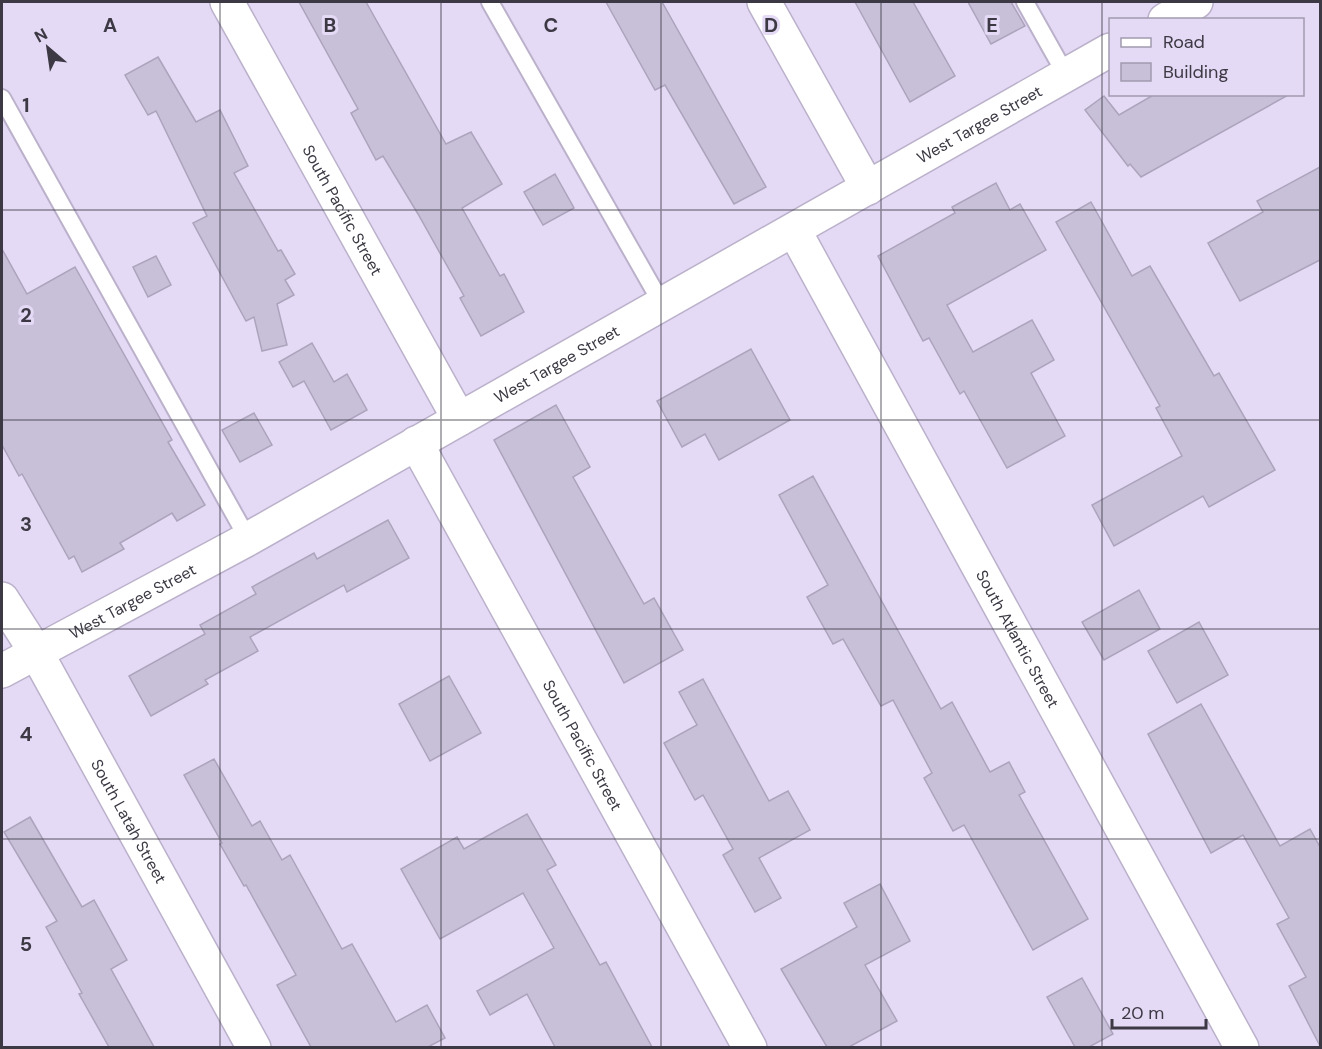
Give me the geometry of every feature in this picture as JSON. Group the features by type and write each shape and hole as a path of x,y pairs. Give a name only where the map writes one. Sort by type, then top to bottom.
{"street":[{"name":"South Pacific Street","path":"227,2 459,419"},
{"path":"764,2 868,188"},
{"path":"1168,18 1196,2"},
{"name":"West Targee Street","path":"2,671 248,539 1109,51"},
{"name":"South Atlantic Street","path":"794,230 1242,1047"},
{"name":"South Pacific Street","path":"416,443 750,1047"},
{"name":"South Latah Street","path":"2,599 36,652 254,1047"}],"lane":[{"path":"490,2 662,304"},
{"path":"1025,2 1066,75"},
{"path":"2,98 248,539"}],"building":[{"path":"299,2 366,2 446,144 471,132 502,184 462,208 500,276 504,274 524,312 481,336 460,298 464,296 418,214 383,156 376,160 351,113 358,109"},
{"path":"606,2 662,2 766,187 734,204 665,85 655,90"},
{"path":"855,2 913,2 955,76 910,102"},
{"path":"968,2 1011,2 1025,26 991,44"},
{"path":"158,57 196,122 220,110 248,166 234,173 278,251 281,250 295,274 285,280 294,295 277,304 287,345 262,351 254,317 246,321 193,223 207,216 156,111 148,115 125,75"},
{"path":"1104,96 1119,115 1152,96 1286,96 1141,177 1130,164 1128,166 1085,110"},
{"path":"1320,167 1320,260 1240,301 1208,243 1263,212 1257,201"},
{"path":"555,174 574,208 543,225 524,192"},
{"path":"996,183 1010,210 1020,204 1046,250 947,305 973,352 1032,320 1054,360 1031,373 1065,436 1007,468 964,391 960,394 929,338 923,341 878,256 955,213 952,207"},
{"path":"1091,202 1132,276 1150,266 1214,376 1219,373 1275,470 1209,507 1203,496 1114,546 1092,505 1182,456 1156,408 1160,406 1056,222"},
{"path":"2,249 27,294 75,267 172,440 168,442 205,505 177,521 172,513 120,543 124,549 82,572 74,556 69,559 22,474 19,476 2,445"},
{"path":"156,256 171,285 148,297 133,267"},
{"path":"312,343 334,382 347,374 367,410 331,430 304,381 293,387 279,362"},
{"path":"751,349 790,420 719,460 705,434 682,447 657,401"},
{"path":"556,405 590,467 573,477 644,604 654,598 683,650 624,683 494,440"},
{"path":"254,413 272,445 240,462 222,430"},
{"path":"813,476 941,709 952,702 990,772 1009,762 1025,792 1019,795 1088,919 1033,950 964,825 953,831 924,778 932,773 893,700 881,706 843,639 833,644 807,597 828,585 779,495"},
{"path":"388,520 409,558 347,592 344,585 250,637 258,651 205,680 208,684 151,716 129,676 205,634 200,625 256,594 252,587 314,553 317,559"},
{"path":"1139,590 1160,629 1104,660 1082,622"},
{"path":"1199,622 1228,675 1177,703 1148,651"},
{"path":"449,676 481,733 430,761 399,704"},
{"path":"703,679 769,801 788,791 810,830 759,858 781,898 755,912 723,855 733,849 703,795 695,800 664,743 697,725 679,692"},
{"path":"1201,704 1280,846 1310,829 1320,847 1320,1046 1289,986 1306,977 1277,924 1289,918 1243,835 1211,853 1148,734"},
{"path":"214,759 252,826 260,821 282,860 290,855 342,949 352,944 396,1022 427,1005 445,1038 428,1047 311,1047 277,985 296,975 246,885 244,886 220,844 222,843 184,775"},
{"path":"527,814 556,865 547,870 600,965 606,962 652,1047 555,1047 527,994 490,1015 477,991 554,948 523,893 440,939 401,869 457,837 464,849"},
{"path":"30,817 82,907 94,900 127,960 111,969 154,1047 109,1047 79,994 82,993 46,927 57,921 4,832"},
{"path":"880,884 910,941 865,965 897,1021 849,1047 827,1047 781,969 857,927 844,903"},
{"path":"1082,978 1113,1034 1089,1047 1075,1047 1047,997"}]}
